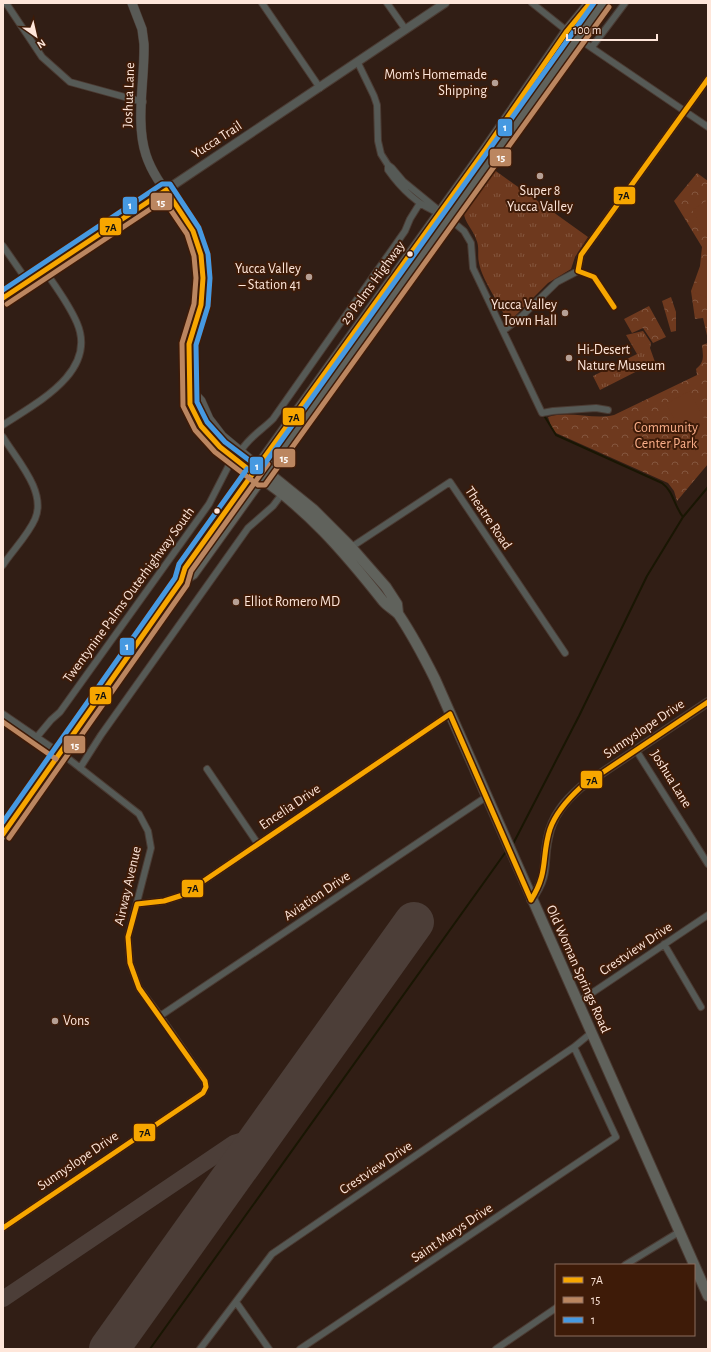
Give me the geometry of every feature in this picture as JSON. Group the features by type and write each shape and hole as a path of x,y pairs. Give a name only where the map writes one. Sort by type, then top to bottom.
{"main road":[{"name":"Joshua Lane","path":"132,3 142,29 144,44 141,133 146,155 154,172 193,230 201,255 203,278 201,304 189,344 190,404 201,426 220,447 234,460 255,470"},
{"name":"29 Palms Highway","path":"181,581 193,574 264,475 444,216 567,32 590,3"},
{"name":"29 Palms Highway","path":"3,834 181,581 185,568 255,470 602,3"},
{"name":"Yucca Trail","path":"3,298 166,190"},
{"path":"190,389 201,401 214,426 240,452 255,470"},
{"name":"Old Woman Springs Road","path":"255,470 314,510 347,549 386,588 397,604 398,613 419,646 450,714 531,900 694,1264"},
{"name":"Old Woman Springs Road","path":"264,475 282,494 347,549"},
{"name":"Old Woman Springs Road","path":"695,1267 708,1296"}],"street":[{"path":"6,3 42,58 70,82 142,102"},
{"path":"262,3 320,88"},
{"path":"387,3 406,30"},
{"name":"Yucca Trail","path":"166,190 358,63 445,3"},
{"path":"532,3 567,32 592,47 708,127"},
{"path":"592,47 625,3"},
{"path":"358,63 374,96 379,114 378,141 382,154 388,165 403,181 464,231 471,243 473,268 542,413 596,408 608,410"},
{"path":"503,331 522,316 556,282 578,271 582,255 708,79"},
{"path":"388,165 388,170 393,177 420,203 430,210 444,216"},
{"path":"240,452 253,434 265,427 273,419 405,231 410,218 420,203"},
{"path":"3,246 28,282"},
{"path":"3,425 53,391 70,374 78,359 81,343 78,324 71,309 45,271"},
{"path":"3,437 34,487 38,496 39,506 35,520 3,565"},
{"name":"Twentynine Palms Outerhighway South","path":"36,738 60,712 210,504 228,467 234,460"},
{"name":"Theatre Road","path":"347,549 450,482 565,653"},
{"path":"80,768 100,736 248,528 274,506 282,494"},
{"name":"Sunnyslope Drive","path":"531,900 543,881 548,838 552,821 558,811 581,787 708,702"},
{"name":"Airway Avenue","path":"3,714 80,768 140,814 145,821 151,848 128,937 130,964 139,988 205,1081 206,1087"},
{"name":"Encelia Drive","path":"137,904 164,901 183,895 450,714"},
{"name":"Joshua Lane","path":"636,750 708,864"},
{"path":"207,769 258,844"},
{"name":"Aviation Drive","path":"160,1016 486,797"},
{"name":"Crestview Drive","path":"577,1003 708,915"},
{"path":"664,944 701,1007"},
{"name":"Crestview Drive","path":"200,1349 272,1254 591,1034"},
{"name":"Saint Marys Drive","path":"300,1349 616,1137 574,1047"},
{"name":"Sunnyslope Drive","path":"3,1228 203,1093 206,1087"},
{"path":"627,1264 679,1232"},
{"path":"236,1302 269,1349"},
{"path":"496,1349 555,1309"}],"green space":[{"path":"493,169 588,237 575,257 571,269 548,283 513,318 505,316 483,276 478,260 478,248 475,235 464,215 464,211"},
{"path":"697,173 708,181 708,340 703,318 695,319 691,291 700,266 702,247 674,201"},
{"path":"708,200 708,237 692,210"},
{"path":"708,252 708,298 693,292"},
{"path":"671,297 676,312 676,331 671,332 662,301"},
{"path":"649,306 666,337 653,343 643,328 632,333 624,319"},
{"path":"643,331 651,343 650,348 655,362 600,390 593,376 637,354 626,335"},
{"name":"Community Center Park","path":"708,343 708,464 677,501 674,491 668,483 556,433 552,429 548,417 564,414 598,416 614,415 697,375 696,369 701,364 703,358 702,345"},
{"path":"689,391 706,422 683,434 666,404"}],"waterway":[{"path":"545,417 556,435 662,483 672,495 683,517"},
{"path":"513,844 579,716 647,576 683,517 708,487"},
{"path":"150,1349 505,853"}],"taxiway":[{"path":"3,1299 234,1143 247,1139 255,1144"}],"runway":[{"path":"109,1349 414,922"}],"transit line":[{"name":"7A","path":"3,834 181,581 185,568 485,150 567,31 590,3"},
{"name":"1","path":"3,290 162,184 170,184 199,228 208,254 210,278 208,306 196,345 197,402 207,422 225,442 261,469 594,3"},
{"name":"15","path":"7,304 164,200 187,234 194,256 196,278 194,304 182,343 183,406 195,430 215,452 258,485 265,485 609,7"},
{"name":"7A","path":"614,307 594,277 578,271 581,255 708,79"},
{"name":"7A","path":"3,298 166,190 193,231 201,255 203,278 201,305 189,344 190,404 201,426 220,447 253,473"},
{"name":"15","path":"9,838 187,585 191,571 268,464"},
{"name":"1","path":"3,822 175,578 179,564 247,469"},
{"name":"7A","path":"531,900 537,890 543,873 547,839 550,829 559,811 567,801 581,787 708,702"},
{"name":"7A","path":"3,1228 203,1093 206,1087 205,1081 139,988 130,963 128,937 137,904 164,901 183,895 450,714 531,900"},
{"name":"15","path":"3,722 56,759"}],"place":[{"name":"Mom's Homemade Shipping","path":"495,83"},
{"name":"Super 8 Yucca Valley","path":"540,176"},
{"name":"Yucca Valley – Station 41","path":"309,277"},
{"name":"Yucca Valley Town Hall","path":"565,313"},
{"name":"Hi-Desert Nature Museum","path":"569,358"},
{"name":"Elliot Romero MD","path":"236,602"},
{"name":"Vons","path":"55,1021"}]}
